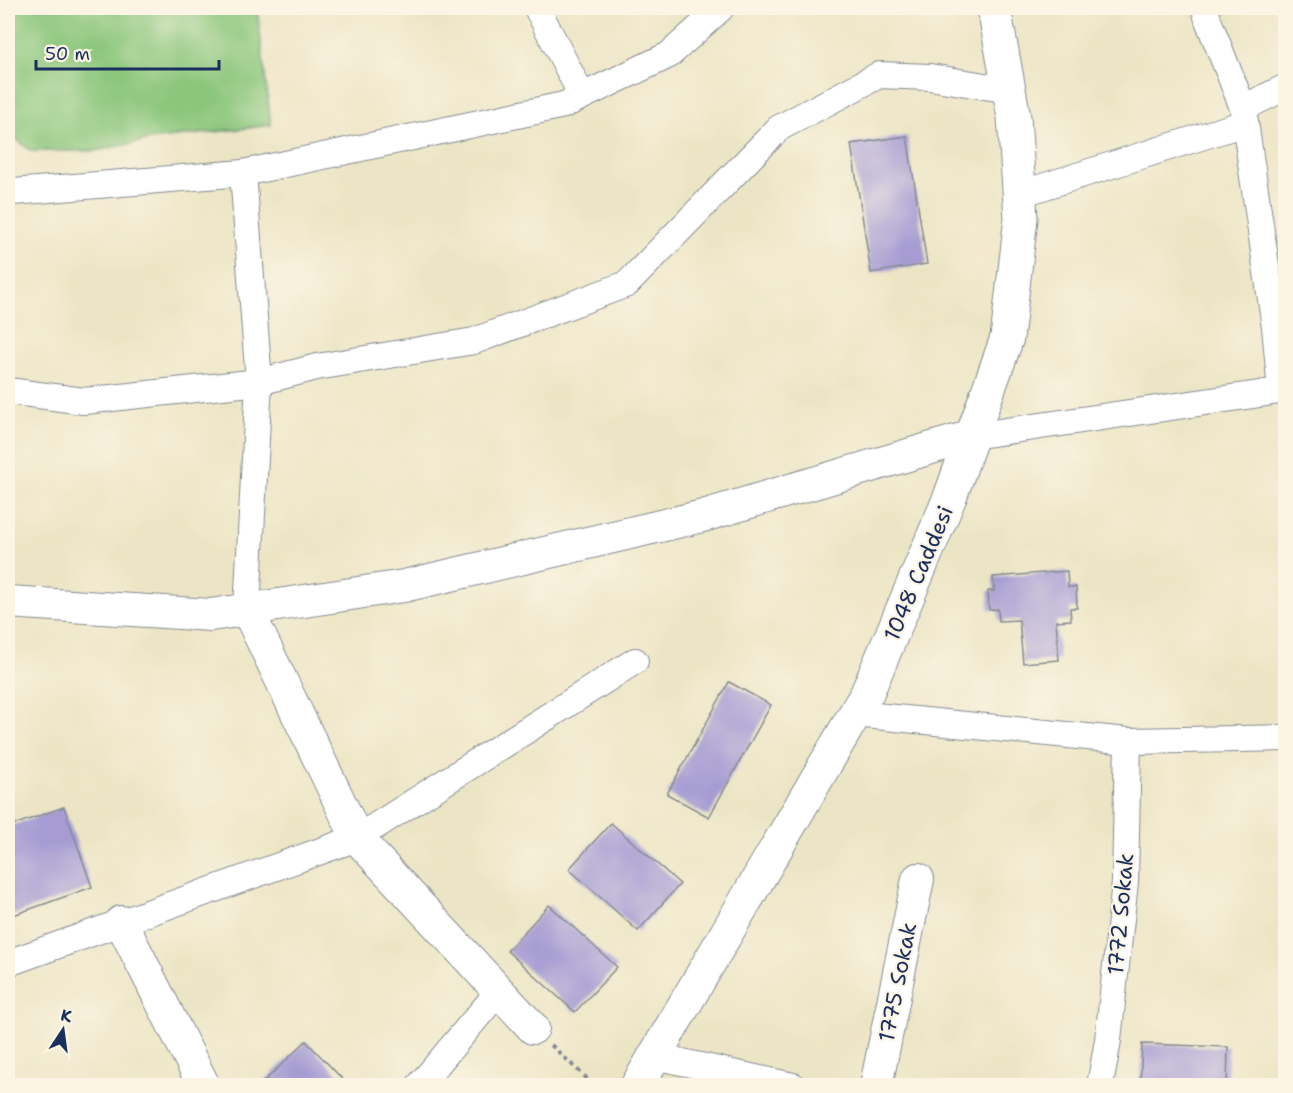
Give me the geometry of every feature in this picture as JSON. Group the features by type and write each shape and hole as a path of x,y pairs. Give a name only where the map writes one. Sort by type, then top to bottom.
{"main road":[{"name":"1048 Caddesi","path":"637,1086 867,693 950,497 1007,338 1021,218 1014,117 994,8"}],"street":[{"path":"537,8 582,96"},
{"path":"8,190 13,192 243,173 564,105 669,56 721,8"},
{"path":"8,602 211,615 404,586 703,516 972,436 1283,390 1244,115 1206,14"},
{"path":"8,391 84,401 259,382 317,368 474,341 627,284 778,128 879,75 930,77 1009,90"},
{"path":"1020,194 1244,115 1286,87"},
{"path":"243,173 259,382 247,609 357,838 533,1028"},
{"path":"8,963 357,838 634,661"},
{"path":"855,714 1128,741 1286,738"},
{"name":"1772 Sokak","path":"1100,1086 1108,1040 1125,882 1128,741"},
{"name":"1775 Sokak","path":"876,1086 918,879"},
{"path":"122,922 204,1086"},
{"path":"418,1086 499,991"},
{"path":"654,1056 793,1086"}],"path":[{"path":"533,1028 595,1086"}],"green space":[{"path":"8,8 257,8 271,125 150,140 94,151 31,151 8,132"}],"building":[{"path":"907,136 927,264 871,273 851,144"},
{"path":"1067,571 1068,587 1076,587 1077,608 1070,608 1071,620 1056,621 1059,660 1023,663 1019,620 999,621 998,609 989,610 988,591 994,591 993,577"},
{"path":"729,682 771,705 709,817 667,794"},
{"path":"64,807 92,887 8,917 8,827"},
{"path":"611,823 680,884 638,931 569,869"},
{"path":"549,905 617,967 575,1012 507,951"},
{"path":"306,1041 349,1086 259,1086"},
{"path":"1142,1044 1228,1047 1227,1086 1140,1086"}]}
